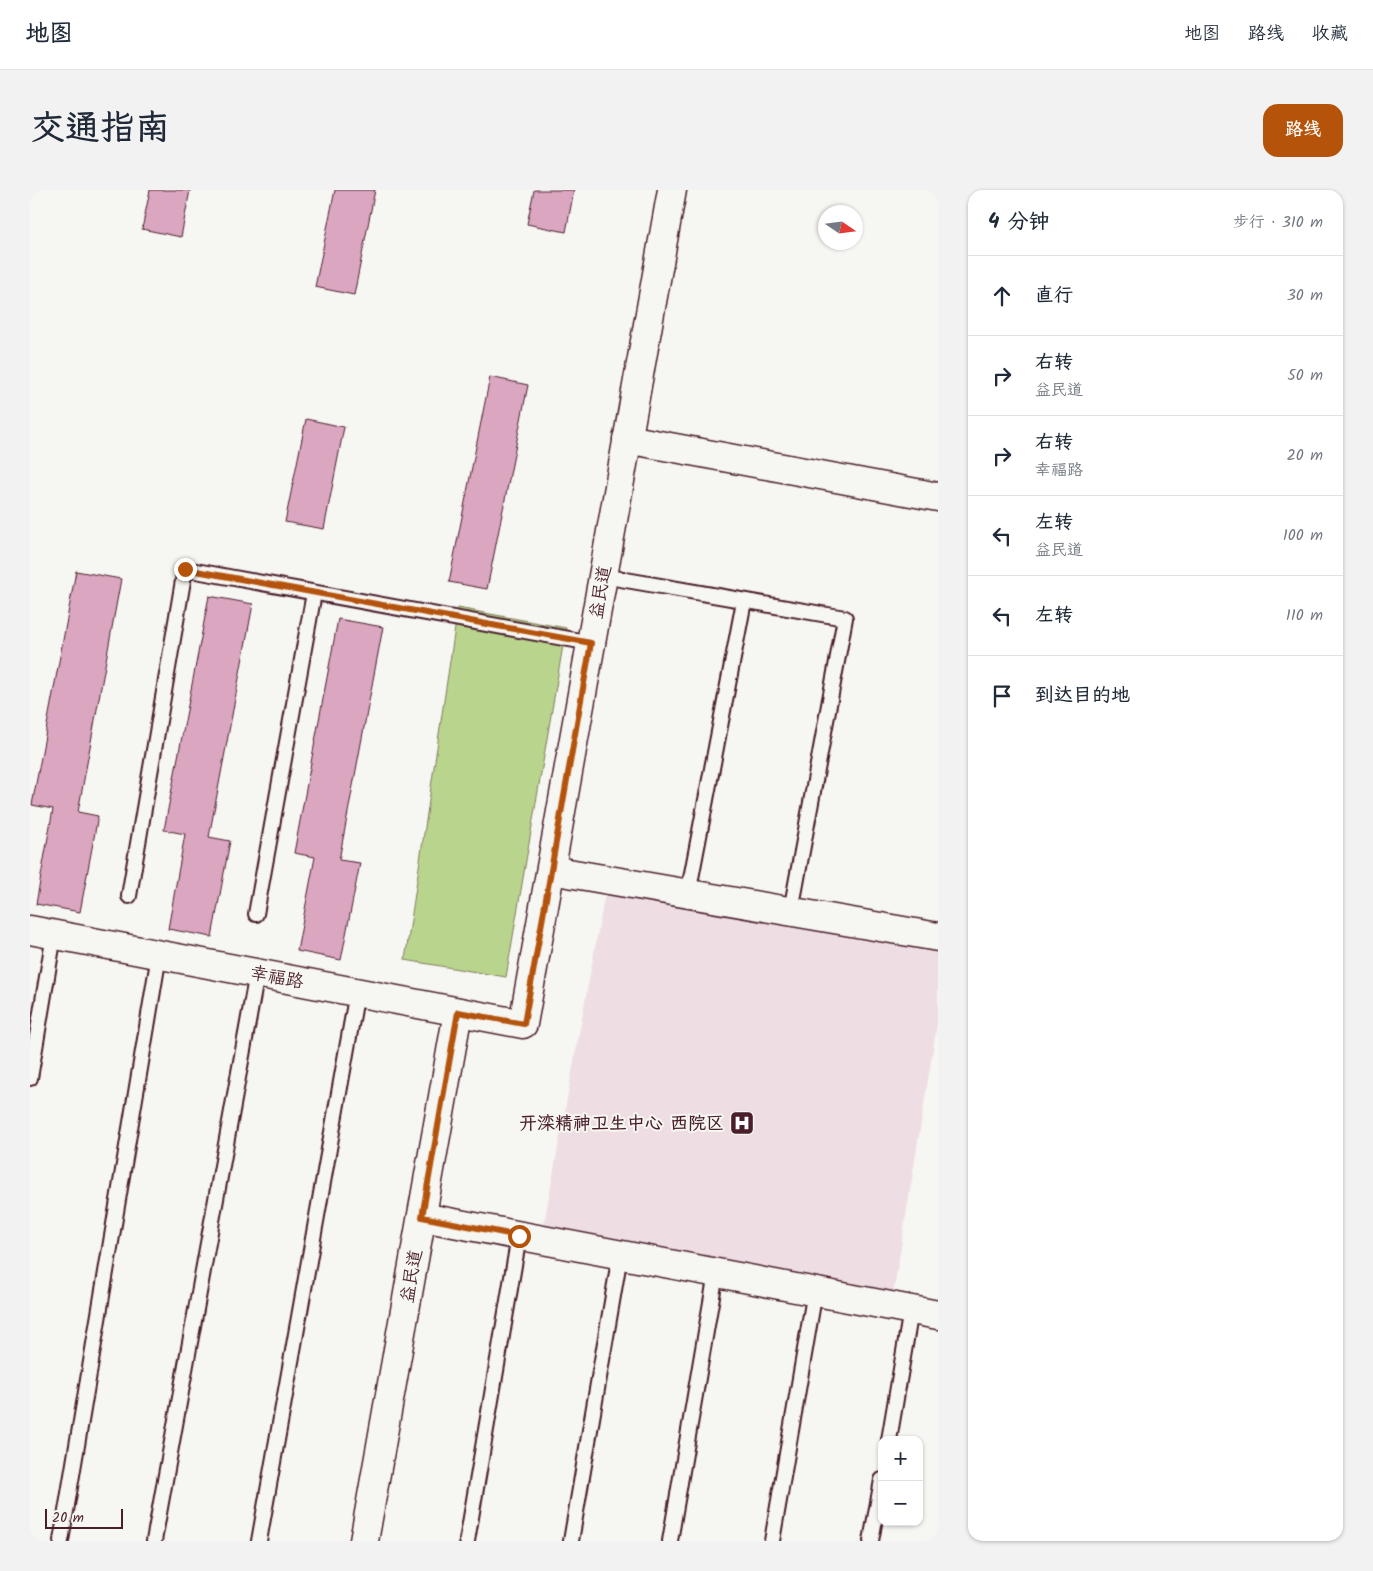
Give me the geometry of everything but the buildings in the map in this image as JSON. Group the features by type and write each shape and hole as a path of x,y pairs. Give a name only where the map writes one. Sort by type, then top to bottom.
{"street":[{"name":"益民道","path":"524,1024 672,190"},
{"path":"627,439 938,497"},
{"path":"551,870 938,937"},
{"name":"幸福路","path":"42,933 524,1024"},
{"name":"益民道","path":"364,1541 458,1012"},
{"path":"422,1217 938,1315"}],"lane":[{"path":"129,896 185,569 591,643"},
{"path":"603,576 844,618 791,911"},
{"path":"256,914 314,593"},
{"path":"688,894 744,601"},
{"path":"30,1078 42,933"},
{"path":"61,1541 159,955"},
{"path":"154,1541 257,973"},
{"path":"259,1541 357,992"},
{"path":"466,1541 519,1236"},
{"path":"570,1541 620,1255"},
{"path":"670,1541 716,1273"},
{"path":"772,1541 815,1292"},
{"path":"889,1436 911,1310"},
{"path":"871,1541 882,1481"}],"shaded area":[{"name":"开滦精神卫生中心 西院区","path":"606,888 938,947 938,1018 893,1296 543,1229"}],"green space":[{"path":"458,608 566,628 506,977 405,960"}],"place":[{"name":"开滦精神卫生中心 西院区","path":"742,1123"}],"route":[{"path":"185,569 591,643 524,1024 458,1012 422,1217 519,1236"}]}
